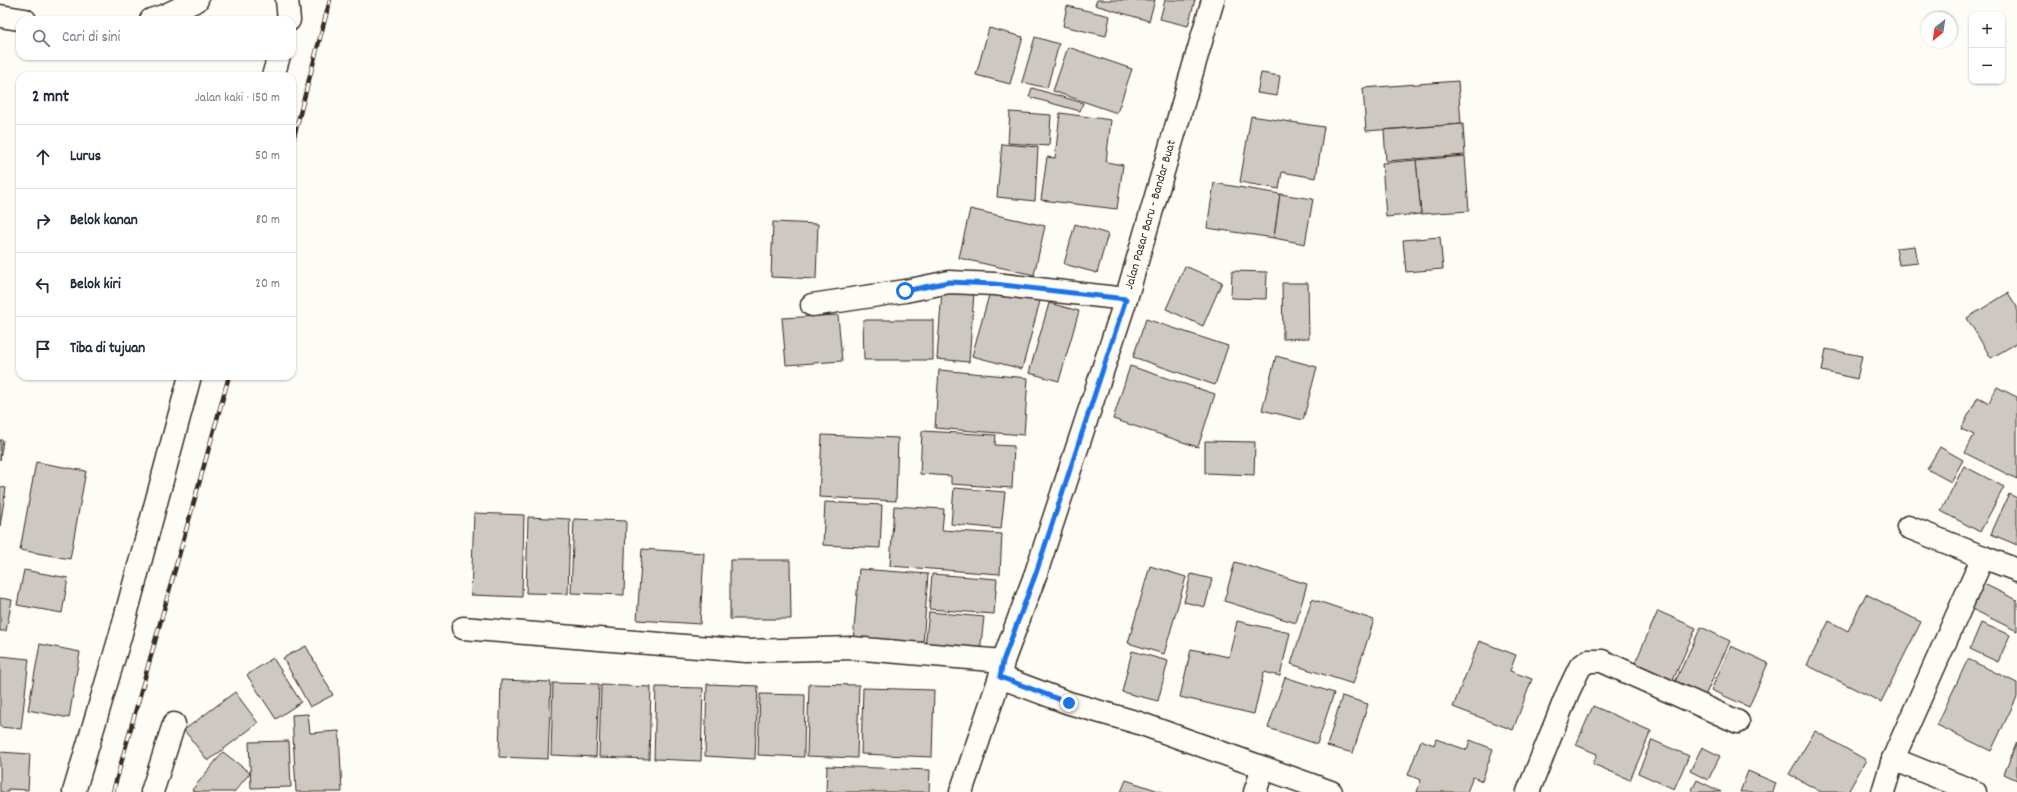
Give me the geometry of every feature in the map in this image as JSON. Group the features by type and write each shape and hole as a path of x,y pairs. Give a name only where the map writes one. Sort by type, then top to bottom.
{"street":[{"path":"160,16 197,0"},
{"path":"287,0 289,16"},
{"name":"Jalan Pasar Baru - Bandar Buat","path":"961,792 1001,669 1036,573 1126,299 1213,0"},
{"path":"0,16 16,19"},
{"path":"274,72 278,60"},
{"path":"812,306 905,291 949,282 994,284 1126,299"},
{"path":"74,792 120,637 189,380"},
{"path":"1908,528 2017,570"},
{"path":"1883,792 1893,759 1984,557"},
{"path":"463,628 747,651 852,648 1001,669 1069,703 1146,725 1331,792"},
{"path":"1528,792 1568,692 1580,667 1588,661 1602,661 1738,722"},
{"path":"152,792 174,724"},
{"path":"1893,759 1975,792"},
{"path":"1255,792 1263,768"}],"building":[{"path":"1097,0 1155,0 1149,21 1095,5"},
{"path":"1165,0 1195,0 1188,26 1160,19"},
{"path":"1067,6 1110,16 1106,36 1063,26"},
{"path":"989,28 1023,37 1010,84 976,75"},
{"path":"1035,37 1059,44 1047,88 1022,82"},
{"path":"1068,47 1132,69 1117,113 1053,91"},
{"path":"1261,73 1280,76 1277,96 1257,93"},
{"path":"1458,81 1461,124 1366,131 1363,88"},
{"path":"1032,88 1083,103 1080,111 1029,97"},
{"path":"1010,112 1051,115 1049,146 1008,143"},
{"path":"1060,113 1111,120 1106,162 1123,165 1117,209 1041,200 1047,157 1055,158"},
{"path":"1251,116 1324,127 1316,178 1282,172 1279,189 1240,182"},
{"path":"1463,124 1465,155 1386,161 1384,130"},
{"path":"1002,144 1038,147 1035,201 997,197"},
{"path":"1465,156 1469,211 1421,214 1416,160"},
{"path":"1416,160 1421,214 1386,217 1382,163"},
{"path":"1214,183 1280,194 1274,238 1207,228"},
{"path":"1280,194 1313,199 1305,244 1274,238"},
{"path":"970,209 1045,226 1034,275 959,258"},
{"path":"773,222 818,224 816,279 771,277"},
{"path":"1075,224 1108,234 1097,273 1064,264"},
{"path":"1440,237 1443,269 1406,272 1403,240"},
{"path":"1915,246 1918,263 1899,265 1896,248"},
{"path":"1185,266 1222,282 1203,326 1166,309"},
{"path":"1232,271 1267,272 1266,299 1231,298"},
{"path":"1282,283 1308,283 1309,338 1283,339"},
{"path":"991,288 1040,301 1022,369 972,356"},
{"path":"942,290 974,292 969,362 937,359"},
{"path":"2008,293 2017,307 2017,343 1991,358 1967,318"},
{"path":"1049,303 1079,311 1059,381 1029,373"},
{"path":"838,315 842,361 786,365 782,318"},
{"path":"1146,319 1228,346 1215,385 1133,357"},
{"path":"863,320 933,320 933,360 864,360"},
{"path":"1826,349 1862,356 1857,379 1822,371"},
{"path":"1276,356 1317,367 1303,420 1262,410"},
{"path":"1130,366 1215,394 1198,447 1113,419"},
{"path":"939,370 1028,378 1024,435 935,428"},
{"path":"1997,387 2017,397 2017,479 1965,453 1974,435 1961,429 1978,397 1989,403"},
{"path":"922,431 996,435 995,445 1014,446 1012,488 951,484 951,476 920,474"},
{"path":"822,435 898,438 896,501 819,497"},
{"path":"0,440 3,440 0,460"},
{"path":"1205,441 1255,442 1254,475 1205,473"},
{"path":"1940,447 1963,460 1951,482 1927,469"},
{"path":"36,462 86,471 70,559 20,550"},
{"path":"1964,466 2004,487 1980,532 1941,511"},
{"path":"0,487 6,488 0,526"},
{"path":"954,488 1005,492 1001,529 951,524"},
{"path":"2009,494 2017,498 2017,545 1991,534"},
{"path":"825,502 882,505 880,548 823,545"},
{"path":"894,506 944,509 942,530 1002,534 1000,574 890,566"},
{"path":"474,513 524,515 522,597 471,595"},
{"path":"528,517 570,519 568,594 526,593"},
{"path":"574,519 626,521 624,595 571,593"},
{"path":"642,549 704,553 700,624 637,620"},
{"path":"730,560 790,560 791,619 730,619"},
{"path":"1235,562 1307,584 1296,623 1224,601"},
{"path":"1150,566 1186,577 1164,654 1128,643"},
{"path":"859,569 928,574 923,645 853,641"},
{"path":"24,570 68,578 62,613 17,605"},
{"path":"932,574 997,579 994,614 929,609"},
{"path":"1191,574 1212,579 1205,607 1184,602"},
{"path":"1982,583 2017,600 2017,631 1970,608"},
{"path":"1866,594 1921,622 1881,702 1807,665 1829,621 1848,631"},
{"path":"0,598 12,600 6,631 0,631"},
{"path":"1312,599 1374,620 1353,684 1291,664"},
{"path":"1658,611 1696,628 1673,680 1635,663"},
{"path":"929,612 984,617 980,652 925,646"},
{"path":"1237,621 1290,633 1280,676 1264,672 1254,714 1180,697 1191,649 1229,657"},
{"path":"1981,623 2010,635 1998,662 1970,649"},
{"path":"1701,627 1730,641 1704,698 1674,684"},
{"path":"1479,641 1516,655 1510,671 1532,679 1513,730 1453,707"},
{"path":"40,644 80,652 69,718 28,710"},
{"path":"306,646 333,695 310,707 283,658"},
{"path":"1731,646 1768,663 1749,707 1711,690"},
{"path":"1132,651 1168,661 1158,701 1122,692"},
{"path":"0,656 29,659 21,729 0,727"},
{"path":"273,658 301,702 276,719 247,675"},
{"path":"1968,659 2017,683 2017,697 1991,751 1937,725"},
{"path":"1285,677 1334,693 1317,744 1268,728"},
{"path":"501,680 551,682 548,759 499,757"},
{"path":"553,683 599,684 596,757 551,755"},
{"path":"707,684 758,686 755,759 705,756"},
{"path":"809,684 859,685 857,758 807,756"},
{"path":"601,685 651,687 649,759 599,757"},
{"path":"656,687 703,688 701,761 654,759"},
{"path":"863,688 934,690 932,757 861,754"},
{"path":"235,692 258,723 208,761 184,730"},
{"path":"760,694 805,695 804,757 758,755"},
{"path":"1342,696 1368,704 1353,753 1327,746"},
{"path":"1593,706 1651,731 1630,780 1593,764 1597,754 1576,745"},
{"path":"308,714 310,733 339,731 342,792 296,792 292,715"},
{"path":"1815,731 1866,760 1848,792 1821,792 1789,774"},
{"path":"1436,739 1467,750 1470,740 1493,749 1482,781 1473,777 1467,792 1417,792 1421,780 1408,775 1421,740 1434,745"},
{"path":"1652,740 1689,756 1674,789 1638,773"},
{"path":"289,741 291,787 251,788 249,742"},
{"path":"2017,742 2017,780 2004,774"},
{"path":"1702,747 1720,756 1708,780 1690,771"},
{"path":"0,752 30,754 28,790 8,789 8,792 0,792"},
{"path":"223,752 250,773 234,792 195,792 192,790"},
{"path":"827,766 930,770 929,792 826,792"},
{"path":"1748,771 1776,783 1773,792 1740,792"},
{"path":"1126,780 1162,792 1121,792"},
{"path":"1697,780 1721,792 1691,792"}],"railway":[{"path":"296,129 330,0"},
{"path":"113,792 228,380"}],"route":[{"path":"905,291 949,282 994,284 1126,299 1036,573 1003,661 1000,677 1069,703"}]}
